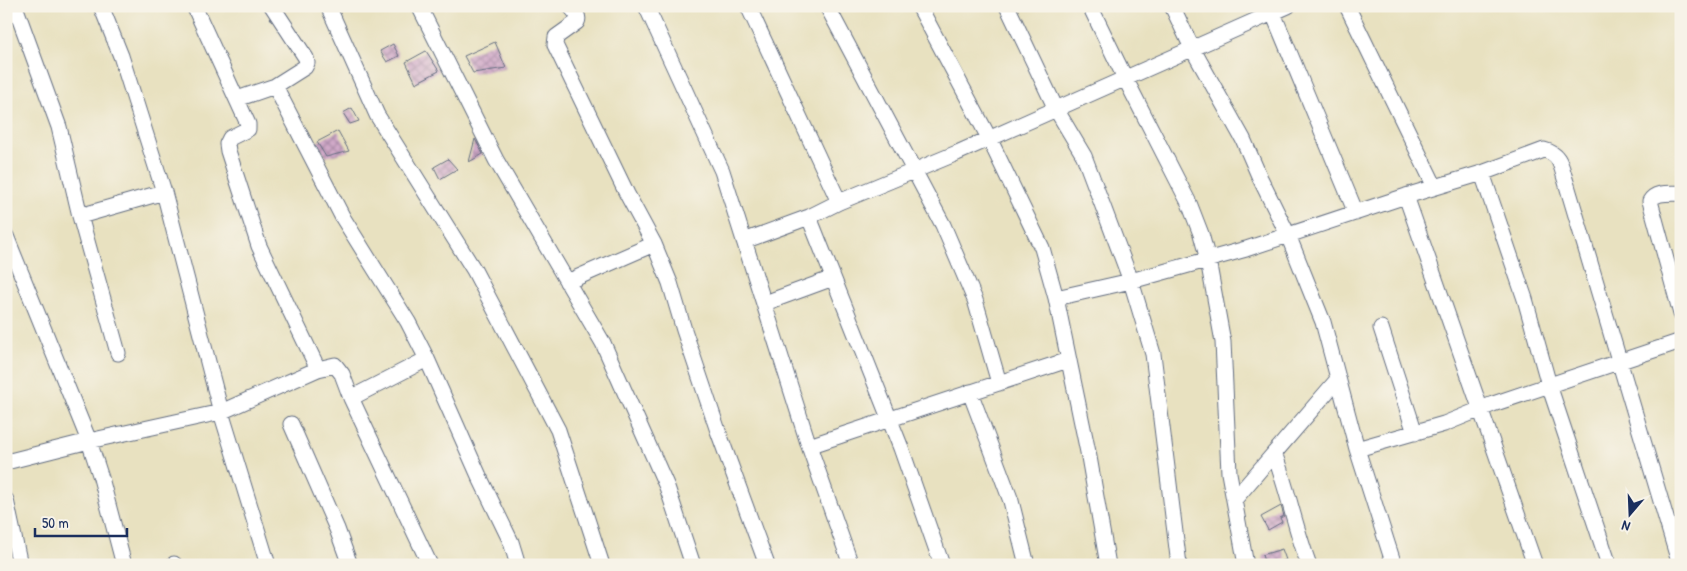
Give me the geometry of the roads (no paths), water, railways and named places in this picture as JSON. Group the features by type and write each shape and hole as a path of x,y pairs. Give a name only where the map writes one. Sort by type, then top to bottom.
{"street":[{"path":"15,6 59,127 80,216 118,353"},
{"path":"101,6 121,56 164,192 221,412 268,565"},
{"path":"194,6 248,124 248,129 230,138 227,144 259,246 318,369"},
{"path":"236,99 275,86 305,67 307,63 306,58 272,6"},
{"path":"328,6 377,115 474,270 558,430 602,565"},
{"path":"419,6 496,160 603,343 667,487 693,565"},
{"path":"570,6 578,16 578,20 556,37 555,45 623,186 654,244 670,282 718,431 767,565"},
{"path":"646,6 722,171 809,446 851,565"},
{"path":"748,6 839,202"},
{"path":"827,6 944,225 975,300 999,383"},
{"path":"919,6 989,138 1042,248 1056,298 1089,457 1108,565"},
{"path":"1007,6 1056,109 1084,156 1131,281 1153,354 1179,565"},
{"path":"1090,6 1189,203 1208,260 1223,342 1229,473 1246,565"},
{"path":"1172,6 1192,48 1243,139 1288,235 1323,322 1357,449 1394,565"},
{"path":"744,241 809,217 839,202 1056,109 1272,10 1288,6"},
{"path":"1347,6 1435,187"},
{"path":"1272,10 1356,212"},
{"path":"275,86 343,218 408,322 427,359 479,476 511,542 518,565"},
{"path":"1056,298 1131,281 1208,260 1482,173 1544,150 1553,152 1558,160 1680,565"},
{"path":"1482,173 1525,299 1549,385 1609,565"},
{"path":"80,216 164,192"},
{"path":"1681,193 1659,194 1653,196 1650,201 1681,314"},
{"path":"1406,196 1535,565"},
{"path":"809,217 889,419 942,565"},
{"path":"6,236 89,441 124,565"},
{"path":"567,282 654,244"},
{"path":"765,303 833,278"},
{"path":"1381,328 1415,433"},
{"path":"1357,449 1444,424 1549,385 1681,341"},
{"path":"351,398 427,359"},
{"path":"809,446 1068,360"},
{"path":"6,462 89,441 221,412 318,369 332,365 338,367 430,565"},
{"path":"1234,500 1338,379"},
{"path":"970,392 1011,500 1027,565"},
{"path":"290,424 337,529 350,565"},
{"path":"1274,453 1283,476 1309,565"},
{"path":"6,500 20,565"}]}
